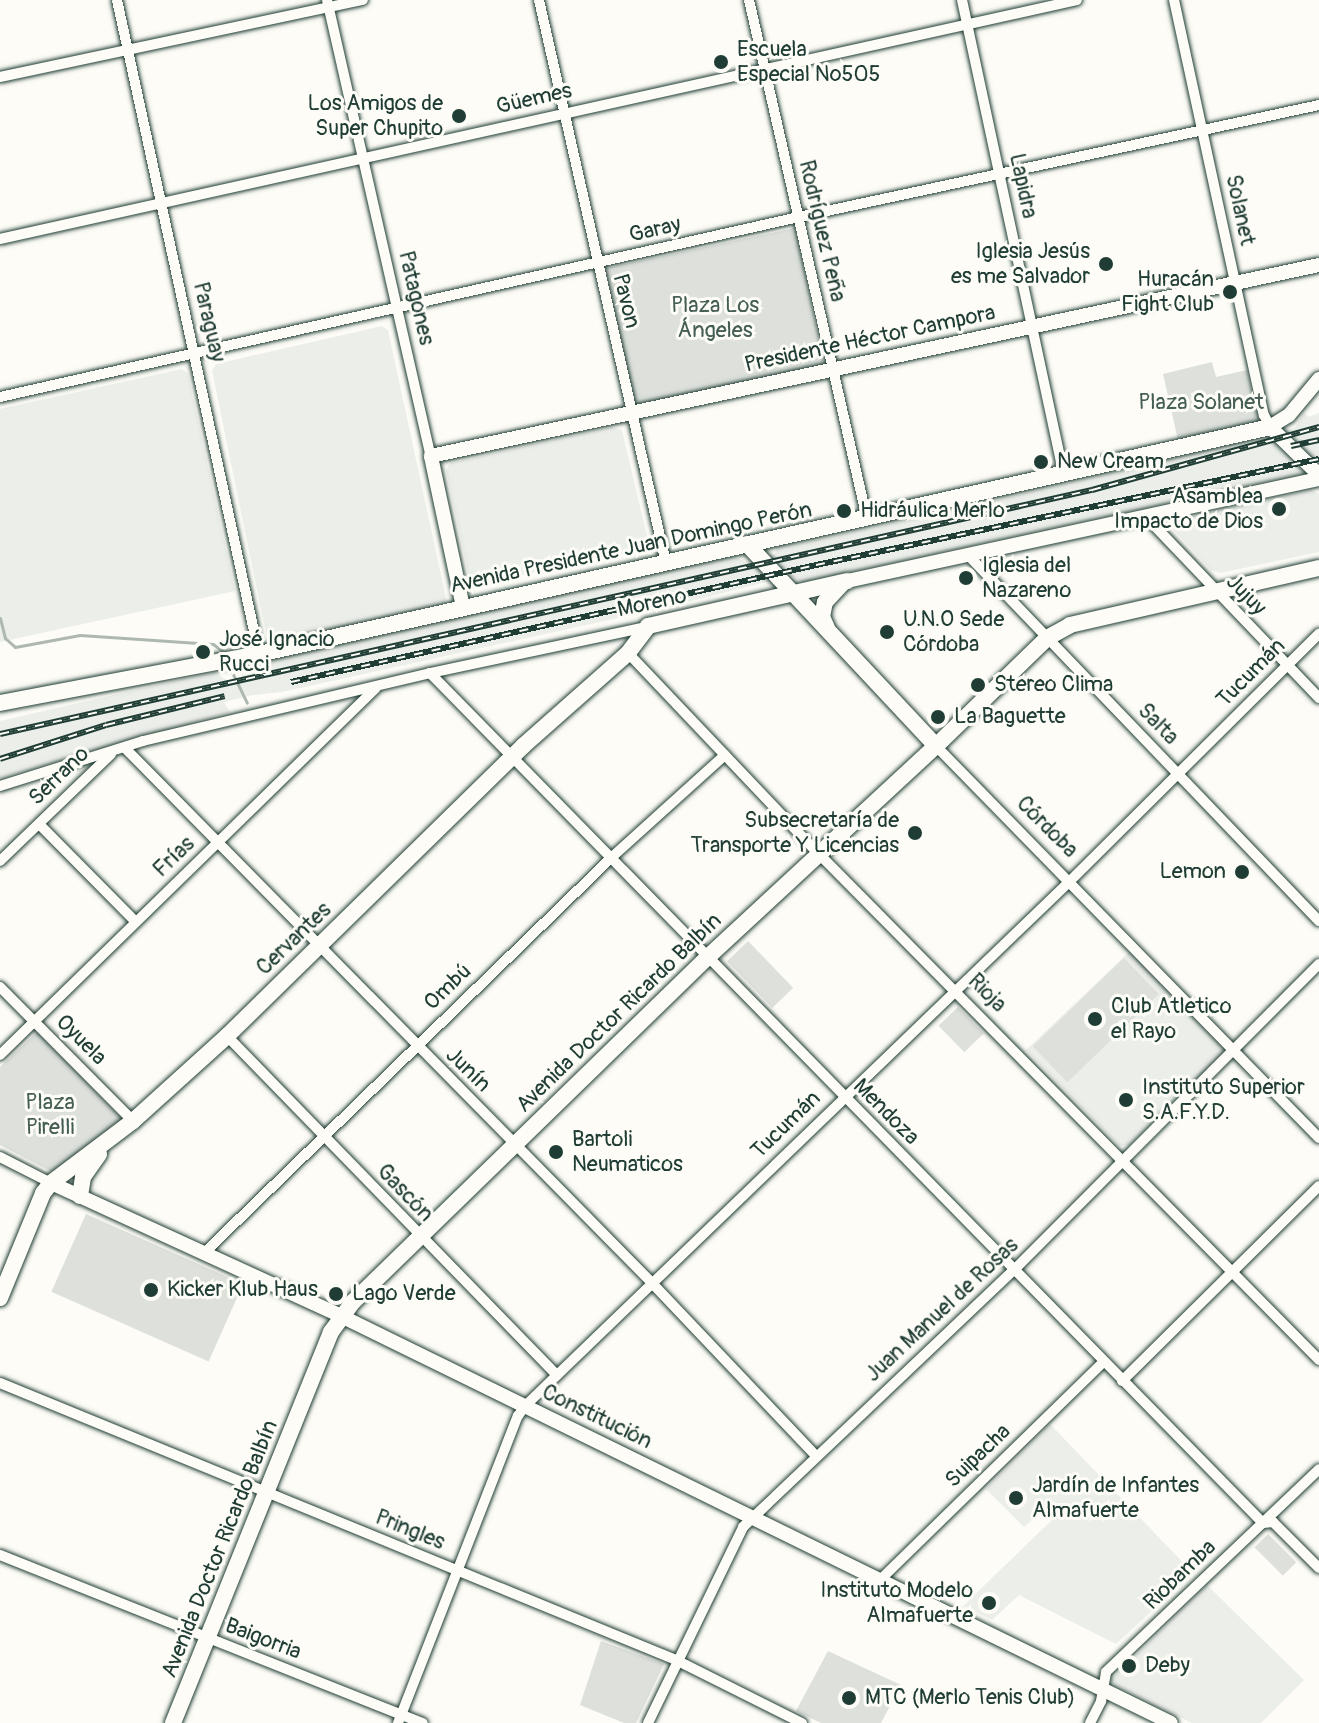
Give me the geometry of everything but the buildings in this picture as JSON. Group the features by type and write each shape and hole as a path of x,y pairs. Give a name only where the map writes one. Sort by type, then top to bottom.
{"main road":[{"name":"Avenida Presidente Juan Domingo Perón","path":"0,703 210,665 1270,427"},
{"name":"Córdoba","path":"747,544 936,746"},
{"name":"Avenida Doctor Ricardo Balbín","path":"173,1723 268,1495 331,1332 341,1316 709,956 936,746 1047,638 1070,625 1319,568"},
{"name":"Moreno","path":"648,626 847,581"},
{"path":"828,630 822,617 825,602 833,590 847,581"},
{"name":"Cervantes","path":"0,1298 43,1193 51,1183 133,1121 227,1036 513,756 628,653 648,626"},
{"path":"80,1196 83,1177 106,1142"}],"street":[{"name":"Paraguay","path":"117,0 259,654"},
{"path":"0,77 327,4 363,0"},
{"name":"Pavon","path":"539,0 596,264 666,563"},
{"name":"Rodríguez Peña","path":"749,0 867,519"},
{"name":"Lapidra","path":"962,0 1064,475"},
{"name":"Güemes","path":"0,239 1077,0"},
{"name":"Solanet","path":"1174,0 1264,415 1270,427"},
{"name":"Patagones","path":"327,4 463,607"},
{"name":"Garay","path":"0,397 799,217 1319,105"},
{"name":"Presidente Héctor Campora","path":"431,456 1319,265"},
{"path":"1319,379 1289,415 1270,427 1319,477"},
{"name":"Moreno","path":"847,581 1147,518 1319,477"},
{"name":"Jujuy","path":"1147,518 1319,698"},
{"name":"Salta","path":"968,555 1319,921"},
{"name":"Moreno","path":"0,786 125,748 430,673 648,626"},
{"name":"Tucumán","path":"400,1718 518,1416 525,1406 957,991 1319,634"},
{"name":"Rioja","path":"628,653 820,855 1125,1159 1319,1360"},
{"name":"Mendoza","path":"430,673 1103,1362 1263,1523 1273,1522 1319,1568"},
{"name":"Frías","path":"0,1055 376,688"},
{"name":"Córdoba","path":"936,746 1319,1138"},
{"name":"Junín","path":"125,748 415,1047 651,1282 816,1456"},
{"name":"Serrano","path":"0,861 111,754"},
{"name":"Ombú","path":"204,1253 612,857 725,755"},
{"path":"39,824 135,921"},
{"name":"Juan Manuel de Rosas","path":"648,1723 743,1527 1014,1270 1319,964"},
{"name":"Oyuela","path":"0,987 133,1121"},
{"name":"Gascón","path":"227,1036 557,1375"},
{"name":"Constitución","path":"0,1157 341,1316 1171,1723"},
{"path":"1122,1381 1319,1186"},
{"name":"Suipacha","path":"881,1579 1103,1362"},
{"name":"Pringles","path":"0,1383 676,1660 802,1723"},
{"name":"Riobamba","path":"1090,1723 1106,1672 1319,1469"},
{"name":"Baigorria","path":"0,1555 400,1718 423,1723"}],"shaded area":[{"path":"382,326 388,330 446,598 444,604 268,643 212,371 216,364"},
{"path":"182,369 188,374 235,591 0,642 0,409"},
{"path":"1304,413 1309,417 1319,413 1319,470 803,582 790,576 668,607 282,692 253,695 224,702 230,712 0,778 0,721 214,672 228,681 243,678 238,668 732,556 746,562 775,554 777,545 798,544 967,507 1256,439 1295,428"},
{"path":"612,427 622,430 649,545 645,549 475,585 470,582 446,470 450,463"},
{"path":"1311,490 1319,494 1319,552 1221,573 1211,570 1170,526 1171,521"},
{"path":"1130,951 1223,1046 1223,1056 1129,1145 1119,1146 1026,1050"},
{"path":"1050,1424 1193,1573 1116,1644 1019,1595 992,1620 963,1606 1056,1516 1047,1507 1024,1527 986,1489"},
{"path":"1207,1585 1304,1680 1261,1723 1192,1723 1114,1685 1111,1680"}],"green space":[{"name":"Plaza Los Ángeles","path":"795,228 824,365 634,405 605,268"},
{"name":"Plaza Solanet","path":"1212,362 1216,377 1247,370 1259,421 1178,440 1163,374"},
{"path":"748,941 793,988 772,1008 727,961"},
{"name":"Club Atletico el Rayo","path":"1124,958 1159,994 1067,1082 1033,1046"},
{"path":"958,1007 984,1034 964,1052 939,1026"},
{"name":"Plaza Pirelli","path":"37,1032 123,1120 52,1172 0,1145 0,1067"},
{"name":"Kicker Klub Haus","path":"86,1214 243,1284 209,1362 51,1292"},
{"path":"1268,1534 1296,1562 1283,1576 1255,1547"},
{"path":"601,1641 664,1664 636,1723 624,1723 580,1705"},
{"name":"MTC (Merlo Tenis Club)","path":"828,1651 901,1685 881,1723 821,1723 796,1711"}],"waterway":[{"path":"0,618 5,638 15,647 80,635 213,644 225,653"},
{"path":"228,664 247,703"}],"railway":[{"path":"0,734 1092,490 1319,427"},
{"path":"1291,446 1319,440"},
{"path":"291,682 816,565 1319,459"},
{"path":"0,759 106,725 225,696"}],"place":[{"name":"Escuela Especial Nº505","path":"721,62"},
{"name":"Los Amigos de Super Chupito","path":"459,116"},
{"name":"Iglesia Jesús es me Salvador","path":"1106,264"},
{"name":"Huracán Fight Club","path":"1230,292"},
{"name":"New Cream","path":"1041,462"},
{"name":"Asamblea Impacto de Dios","path":"1279,509"},
{"name":"Hidráulica Merlo","path":"844,511"},
{"name":"Iglesia del Nazareno","path":"966,578"},
{"name":"U.N.O Sede Córdoba","path":"887,632"},
{"name":"José Ignacio Rucci","path":"203,652"},
{"name":"Stereo Clima","path":"978,685"},
{"name":"La Baguette","path":"938,717"},
{"name":"Subsecretaría de Transporte Y Licencias","path":"915,833"},
{"name":"Lemon","path":"1242,872"},
{"name":"Club Atletico el Rayo","path":"1095,1019"},
{"name":"Instituto Superior S.A.F.Y.D.","path":"1126,1100"},
{"name":"Bartoli Neumaticos","path":"556,1152"},
{"name":"Kicker Klub Haus","path":"151,1290"},
{"name":"Lago Verde","path":"336,1294"},
{"name":"Jardín de Infantes Almafuerte","path":"1016,1498"},
{"name":"Instituto Modelo Almafuerte","path":"989,1603"},
{"name":"Deby","path":"1129,1666"},
{"name":"MTC (Merlo Tenis Club)","path":"849,1698"}]}
